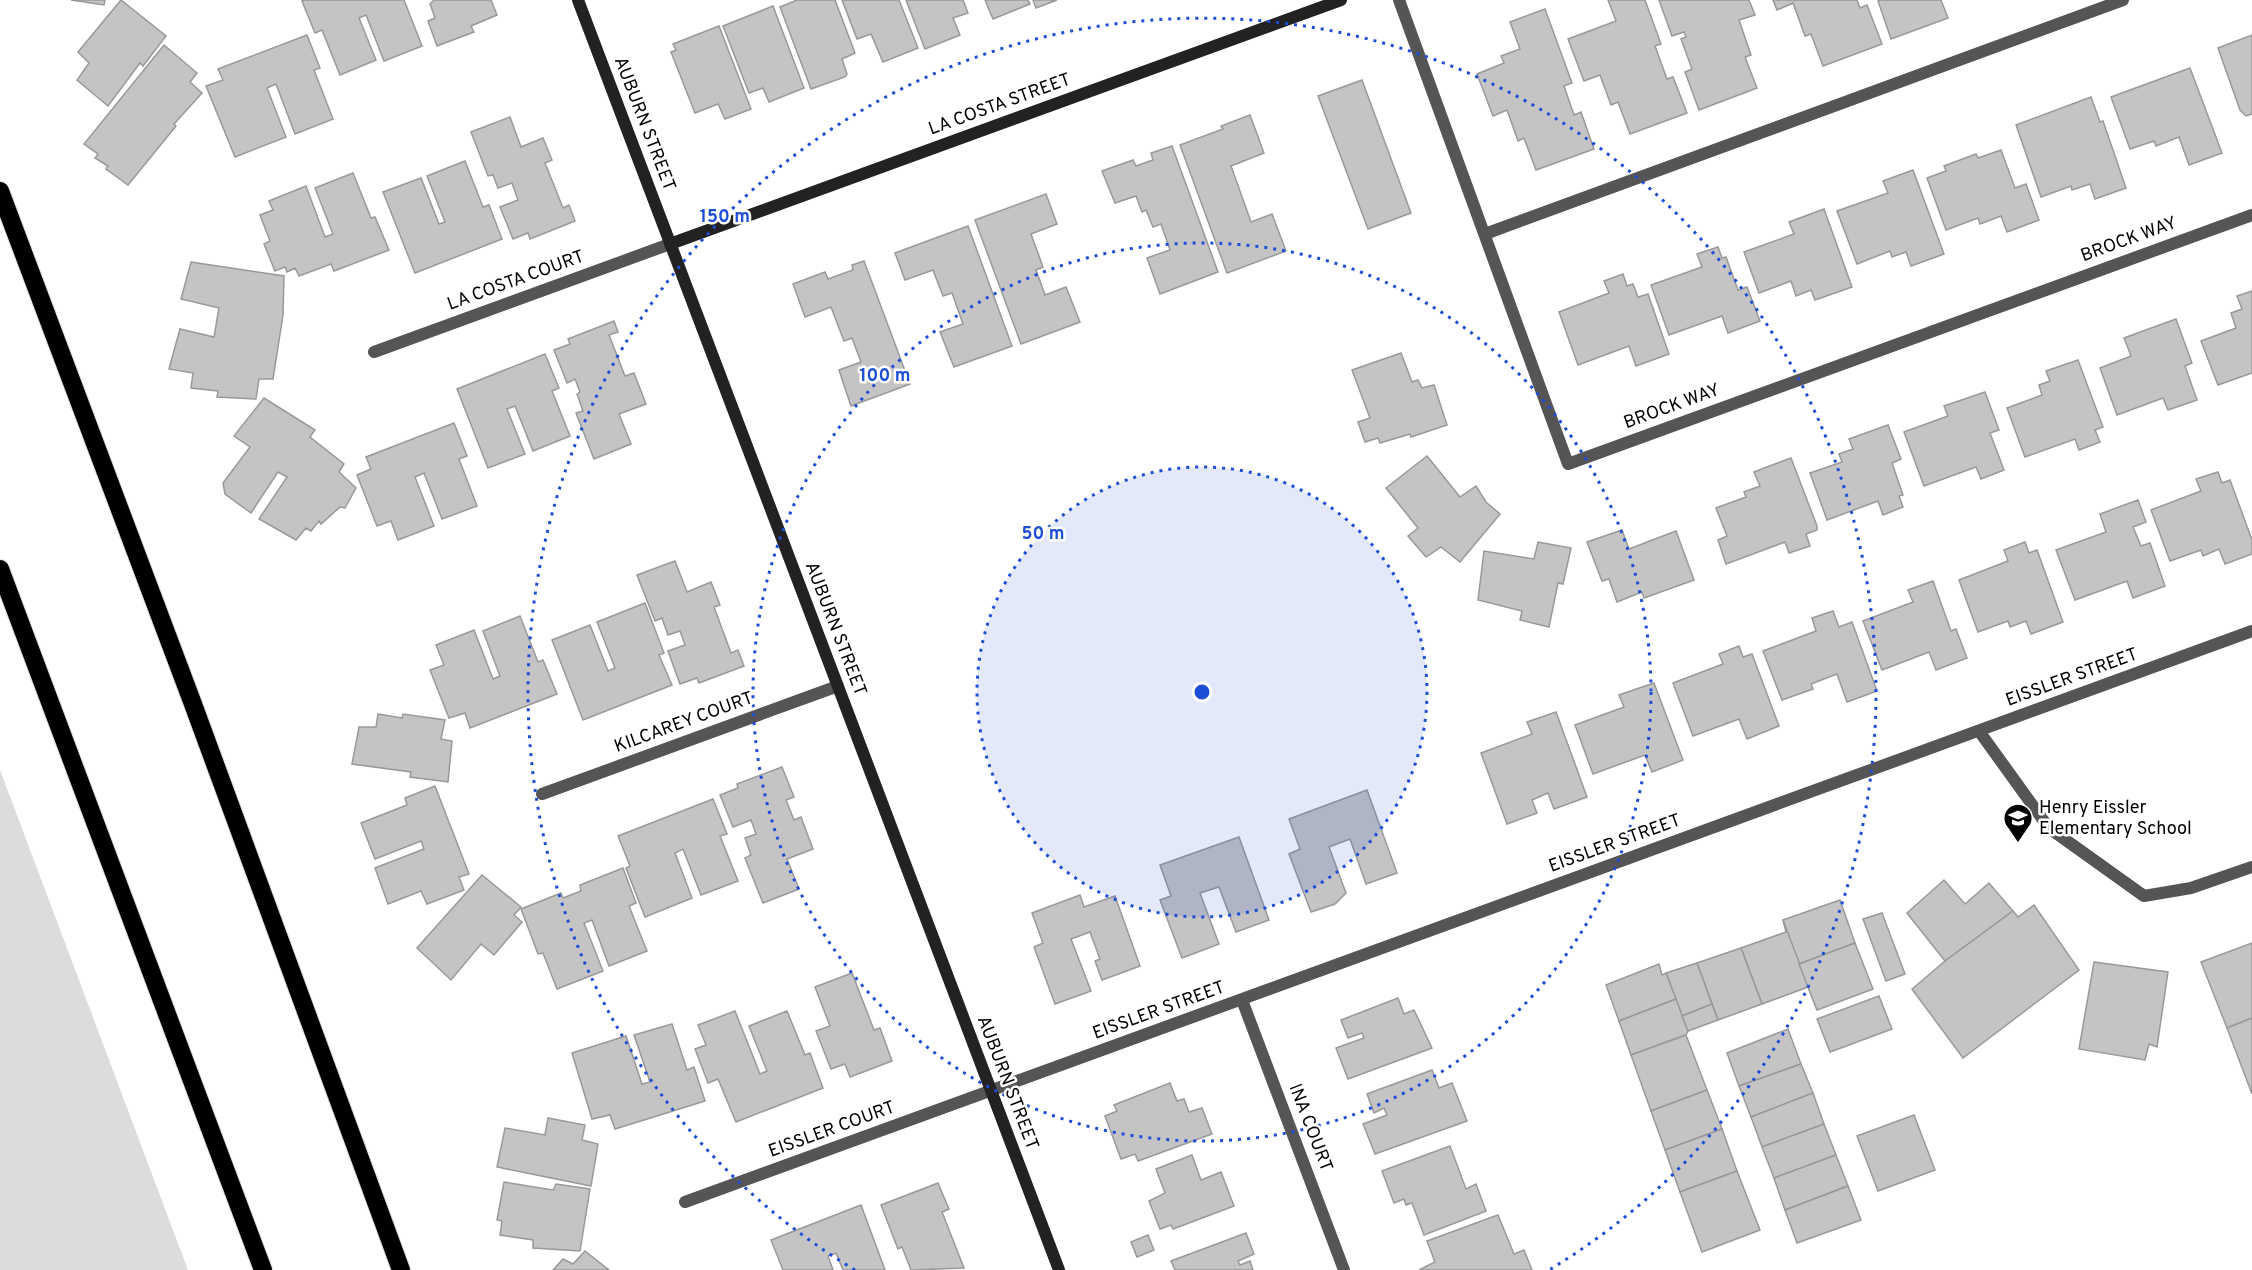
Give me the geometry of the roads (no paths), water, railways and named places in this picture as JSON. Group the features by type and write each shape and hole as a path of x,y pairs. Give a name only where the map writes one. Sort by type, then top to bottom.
{"highway":[{"path":"0,191 194,704 401,1270"},
{"path":"0,569 263,1270"}],"main road":[{"name":"AUBURN STREET","path":"578,0 1059,1270"},
{"name":"LA COSTA STREET","path":"670,244 1341,0"}],"street":[{"name":"BROCK WAY","path":"1399,0 1568,464 2252,215"},
{"path":"1485,234 2123,0"},
{"name":"LA COSTA COURT","path":"374,352 670,244"},
{"name":"EISSLER STREET","path":"991,1091 2252,632"},
{"name":"KILCAREY COURT","path":"542,794 838,686"},
{"path":"1979,731 2049,828 2144,896 2191,888 2252,867"},
{"name":"INA COURT","path":"1242,1000 1344,1270"},
{"name":"EISSLER COURT","path":"685,1202 991,1091"}],"place":[{"name":"Henry Eissler Elementary School","path":"2018,844"}]}
